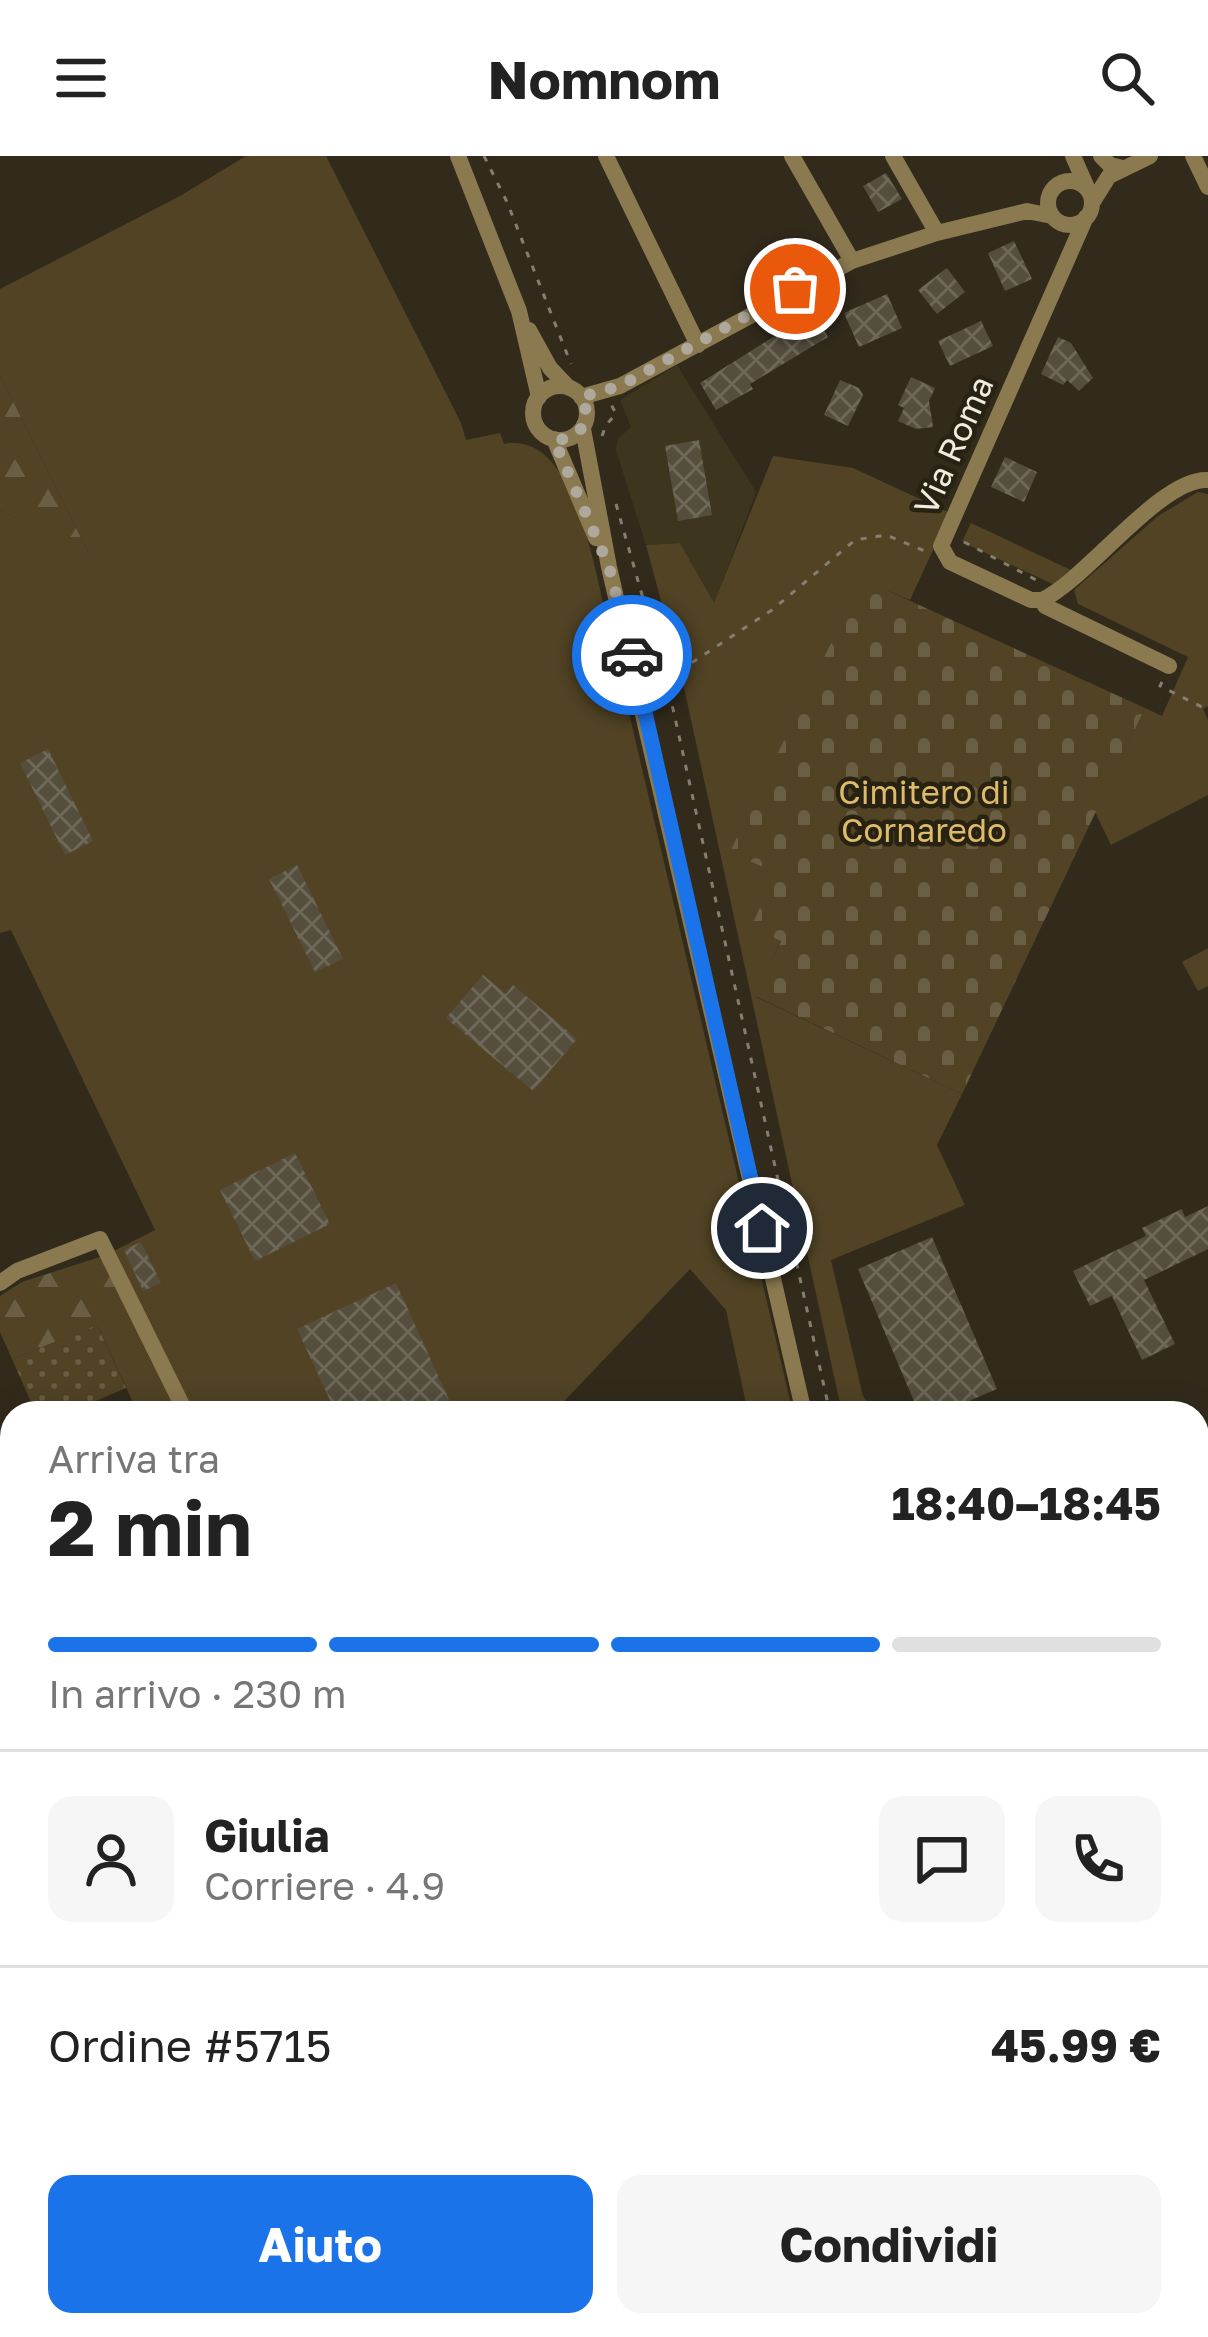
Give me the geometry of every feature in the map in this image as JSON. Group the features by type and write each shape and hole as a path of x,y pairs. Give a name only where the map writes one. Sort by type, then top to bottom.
{"street":[{"path":"458,156 519,311 550,368 579,400 609,567 801,1401"},
{"path":"606,156 698,345"},
{"path":"792,156 852,261"},
{"path":"893,156 938,233"},
{"path":"1073,156 1084,193"},
{"path":"1096,156 1123,169"},
{"name":"Via Roma","path":"1050,595 1031,600 970,572 944,554 941,546 1070,259 1096,156"},
{"path":"609,567 554,440 535,422 539,397 553,388 579,400 614,392 852,261 938,233 1027,211 1070,225 1084,193 1150,156"},
{"path":"1193,156 1208,187"},
{"path":"996,219 1052,188 1084,193"},
{"path":"1052,188 1047,202 1070,259"},
{"path":"519,311 539,397"},
{"path":"554,440 570,438 579,400"},
{"path":"1050,595 1169,494 1200,479 1208,480"},
{"name":"Via Roma","path":"1050,595 1045,607 1169,666"},
{"path":"0,1283 17,1271 100,1239 180,1401"}],"path":[{"path":"484,156 507,202 579,400"},
{"path":"601,445 606,424 616,414 614,392"},
{"path":"615,502 667,680 827,1401"},
{"path":"946,533 1050,595"},
{"path":"667,680 772,610 855,540 886,535 944,554"},
{"path":"1169,666 1160,686 1208,710"}],"shaded area":[{"path":"677,365 756,492 714,604 680,543 646,545 616,450 618,439 631,427 620,400"}],"green space":[{"path":"246,156 326,156 466,440 500,433 504,444 528,445 548,458 564,480 595,569 790,1401 745,1401 726,1310 690,1269 564,1401 132,1401 97,1325 133,1310 106,1255 155,1230 11,930 0,933 0,510 89,554 0,375 0,289 180,196"},
{"path":"0,375 90,556 0,510"},
{"path":"773,456 853,468 950,513 910,600 862,580 776,873 781,940 756,997 962,1094 937,1145 965,1205 831,1260 867,1401 839,1401 683,683 646,545 680,543 714,603"},
{"path":"1198,492 1208,494 1208,706 1203,709 1208,720 1208,795 1111,845 1095,812 1145,708 1162,716 1188,657 1078,604 1074,590 1158,516"},
{"path":"971,523 1073,571 1055,585 962,542"},
{"name":"Cimitero di Cornaredo","path":"862,579 1145,708 962,1094 755,996 781,941 751,927 776,873 730,852"},
{"path":"1208,948 1208,986 1198,991 1182,962"},
{"path":"106,1255 133,1311 12,1359 0,1332 0,1296 22,1282"},
{"path":"97,1325 126,1388 96,1401 31,1401 12,1359"}],"building":[{"path":"886,173 902,199 878,212 863,186"},
{"path":"1014,241 1032,279 1005,291 988,253"},
{"path":"947,268 965,292 937,314 918,290"},
{"path":"887,294 902,328 859,347 844,313"},
{"path":"813,312 828,337 716,410 700,383"},
{"path":"981,321 993,346 950,366 938,341"},
{"path":"1058,337 1071,343 1093,378 1079,391 1067,380 1063,385 1041,374"},
{"path":"911,377 935,388 929,401 933,427 916,429 898,421 904,408 898,405"},
{"path":"840,380 859,388 863,395 848,426 824,415"},
{"path":"699,440 712,515 678,521 665,446"},
{"path":"1005,457 1037,472 1024,502 991,487"},
{"path":"48,749 93,841 65,855 20,763"},
{"path":"297,865 343,959 315,972 269,879"},
{"path":"483,975 506,994 513,985 577,1039 533,1091 446,1018"},
{"path":"295,1153 330,1224 255,1261 220,1190"},
{"path":"1208,1206 1208,1249 1144,1280 1175,1344 1142,1360 1112,1296 1090,1306 1073,1271 1146,1236 1142,1228 1182,1209 1185,1217"},
{"path":"932,1237 997,1389 969,1401 914,1401 858,1269"},
{"path":"141,1242 161,1283 143,1291 124,1250"},
{"path":"396,1283 450,1401 330,1401 297,1329"}],"way so far":[{"path":"632,655 609,567 554,440 570,438 583,428 587,413 581,397 620,386 795,289"}],"route":[{"path":"632,655 762,1228"}]}
